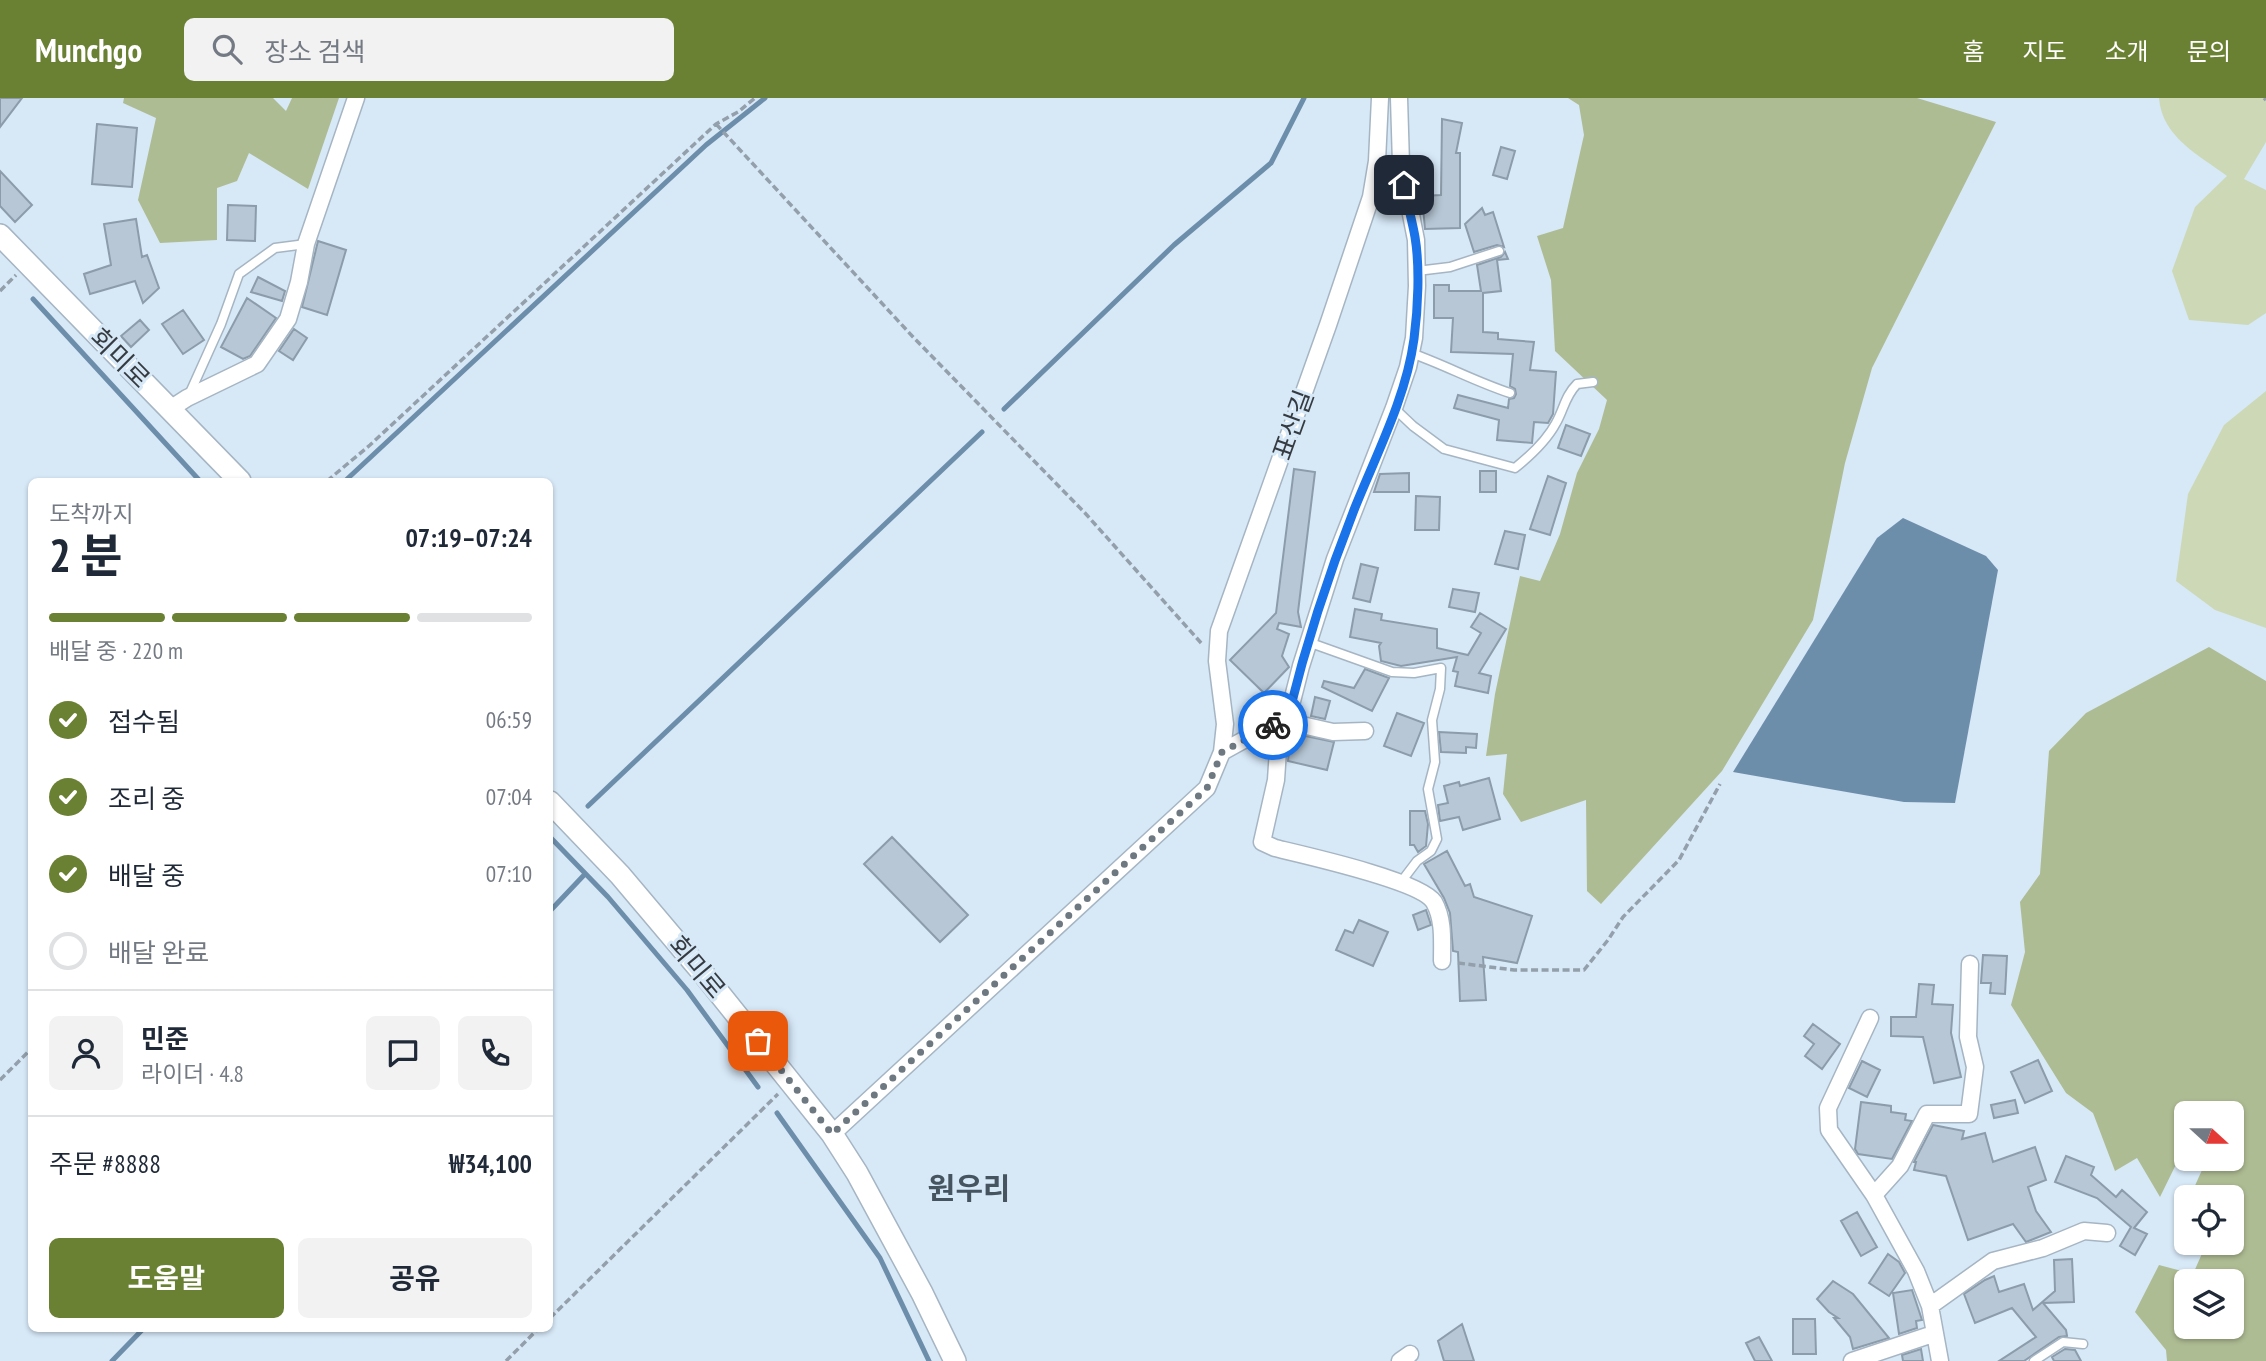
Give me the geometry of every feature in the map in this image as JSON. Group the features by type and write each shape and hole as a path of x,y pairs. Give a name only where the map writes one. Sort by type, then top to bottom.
{"street":[{"path":"178,403 257,364 288,319 306,244 356,98"},
{"name":"표산길","path":"832,1134 1207,788 1222,752 1225,724 1217,661 1219,631 1371,197 1377,161 1380,98"},
{"path":"1222,752 1289,713 1308,642 1335,559 1394,408 1411,353 1417,271 1416,240 1401,164 1399,98"},
{"name":"회미로","path":"0,235 178,403 238,478"},
{"path":"1280,720 1333,732 1365,731"},
{"path":"1280,720 1276,779 1262,842 1275,848 1401,882 1433,899 1441,920 1442,961"},
{"name":"회미로","path":"553,805 629,886 832,1134 864,1185 955,1361"},
{"path":"1874,1195 1900,1166 1927,1114 1969,1114 1975,1067 1968,1037 1970,964"},
{"path":"1870,1018 1828,1108 1829,1130 1874,1195 1916,1271 1930,1306 1940,1361"},
{"path":"1930,1306 1993,1261 2043,1248 2084,1231 2107,1233"},
{"path":"1852,1361 1933,1334"}],"lane":[{"path":"178,403 220,324 239,274 275,248 306,244"},
{"path":"1417,271 1450,267 1499,251"},
{"path":"1411,353 1510,393"},
{"path":"1394,408 1444,449 1515,468 1525,461 1548,435 1557,422 1567,394 1577,384 1593,382"},
{"path":"1308,642 1392,672 1414,673 1441,668 1440,689 1432,720 1435,762 1428,789 1437,839 1431,850 1417,861 1401,882"},
{"path":"2034,1361 2063,1342 2083,1343"}],"path":[{"path":"331,478 370,445 717,126 755,98"},
{"path":"717,126 914,338 1085,513 1217,661"},
{"path":"1442,961 1514,970 1584,970 1623,916 1679,860 1720,784"},
{"path":"0,1080 28,1052"},
{"path":"553,1315 761,1109 791,1083"},
{"path":"506,1361 535,1332"}],"green space":[{"path":"124,98 273,98 286,111 292,98 339,98 308,189 249,153 237,181 217,188 217,240 160,243 138,200 156,118 123,103"},
{"path":"1568,98 1917,98 1996,122 1872,368 1845,463 1813,620 1722,771 1601,904 1587,891 1586,800 1521,822 1503,794 1507,754 1486,756 1495,694 1520,576 1540,581 1560,534 1577,473 1599,429 1607,400 1555,351 1551,280 1537,236 1563,228 1584,135 1579,105"},
{"path":"2159,98 2266,98 2266,142 2244,179 2266,190 2266,313 2248,325 2189,320 2172,271 2195,207 2227,176 2174,134 2162,112"},
{"path":"2266,391 2266,628 2215,610 2176,581 2188,494 2224,425"},
{"path":"2209,647 2266,681 2266,1361 2167,1361 2166,1350 2135,1312 2159,1265 2174,1269 2174,1339 2244,1339 2244,1269 2195,1269 2201,1255 2244,1255 2244,1185 2195,1185 2202,1171 2244,1171 2244,1101 2174,1101 2174,1168 2160,1197 2137,1158 2115,1171 2093,1113 2066,1093 2011,1005 2025,952 2020,902 2040,874 2049,751 2086,713"}],"water":[{"path":"1903,518 1986,556 1998,570 1955,803 1904,802 1733,772 1877,538"}],"building":[{"path":"0,98 22,98 0,127"},
{"path":"1442,119 1462,123 1456,153 1460,153 1460,228 1425,229 1422,196 1441,195"},
{"path":"97,124 137,128 132,187 92,184"},
{"path":"1501,147 1515,151 1507,179 1493,175"},
{"path":"0,171 32,205 15,222 0,206"},
{"path":"228,205 256,206 255,241 227,240"},
{"path":"1482,208 1485,215 1493,212 1504,247 1497,245 1474,252 1465,224"},
{"path":"136,219 142,257 147,255 159,288 143,303 135,281 90,294 84,274 111,265 104,224"},
{"path":"318,241 346,250 327,315 302,307"},
{"path":"1505,252 1508,259 1497,260 1501,291 1483,293 1483,332 1498,333 1498,339 1534,342 1530,370 1556,372 1553,414 1548,423 1534,422 1532,443 1497,440 1499,420 1454,408 1458,395 1508,408 1509,399 1516,394 1515,389 1510,386 1513,354 1451,352 1453,318 1434,318 1434,285 1449,285 1449,291 1481,291 1477,265 1501,257"},
{"path":"258,277 285,291 282,301 251,292"},
{"path":"247,298 276,318 250,356 243,359 221,347"},
{"path":"183,310 204,340 183,354 162,324"},
{"path":"140,320 149,330 131,347 121,336"},
{"path":"294,329 307,338 293,360 279,351"},
{"path":"1566,425 1590,434 1581,456 1558,448"},
{"path":"1294,469 1315,472 1298,612 1301,627 1279,623 1277,629 1289,634 1282,656 1289,667 1264,693 1230,660 1276,613"},
{"path":"1480,471 1496,471 1496,492 1480,492"},
{"path":"1409,473 1409,492 1374,492 1380,474"},
{"path":"1548,476 1566,483 1550,535 1530,529"},
{"path":"1416,496 1440,497 1439,530 1415,530"},
{"path":"1505,531 1525,535 1518,569 1495,564"},
{"path":"1361,564 1378,568 1370,602 1353,598"},
{"path":"1453,589 1479,593 1475,612 1449,607"},
{"path":"1355,609 1382,614 1381,620 1437,629 1437,648 1468,655 1481,633 1471,627 1480,613 1506,629 1479,673 1491,676 1488,693 1455,686 1458,672 1453,671 1457,657 1401,666 1381,661 1381,643 1350,637"},
{"path":"1365,669 1389,678 1372,711 1322,687 1324,681 1354,688"},
{"path":"1315,697 1330,701 1325,719 1311,716"},
{"path":"1397,713 1424,723 1411,756 1384,746"},
{"path":"1439,732 1477,734 1476,748 1466,747 1466,753 1441,752"},
{"path":"1291,733 1334,742 1327,770 1288,761"},
{"path":"1489,778 1500,819 1463,830 1459,817 1440,821 1438,805 1448,803 1444,786 1459,782 1460,786"},
{"path":"1410,811 1425,811 1428,824 1426,846 1418,852 1414,845 1410,845"},
{"path":"892,837 968,915 940,942 864,864"},
{"path":"1447,851 1465,886 1470,884 1474,897 1532,916 1517,963 1483,957 1486,1000 1460,1001 1458,952 1453,951 1450,913 1424,864"},
{"path":"1426,910 1431,925 1418,930 1413,915"},
{"path":"1359,920 1388,932 1373,966 1336,950 1345,930 1353,933"},
{"path":"1983,955 2007,956 2005,994 1990,993 1991,983 1981,983"},
{"path":"1919,984 1934,985 1932,1004 1953,1005 1951,1033 1961,1077 1934,1083 1923,1037 1891,1036 1891,1017 1916,1017"},
{"path":"1813,1024 1840,1044 1822,1069 1805,1056 1814,1044 1804,1036"},
{"path":"2038,1060 2052,1091 2025,1103 2011,1072"},
{"path":"1862,1061 1880,1070 1867,1097 1849,1088"},
{"path":"2015,1100 2018,1113 1994,1118 1991,1105"},
{"path":"1861,1102 1891,1106 1891,1112 1906,1114 1905,1120 1912,1121 1892,1159 1858,1154 1855,1149"},
{"path":"1933,1125 1964,1131 1962,1139 1985,1133 1993,1162 2035,1147 2046,1180 2028,1187 2036,1211 2051,1232 2026,1242 2013,1224 1968,1240 1946,1176 1914,1170 1914,1162"},
{"path":"2066,1156 2094,1167 2091,1175 2116,1197 2122,1190 2147,1212 2134,1228 2147,1234 2135,1255 2120,1246 2131,1227 2097,1198 2055,1182"},
{"path":"1857,1212 1877,1247 1861,1256 1841,1221"},
{"path":"1888,1254 1899,1262 1905,1273 1889,1296 1869,1283"},
{"path":"2072,1259 2074,1302 2043,1303 2066,1330 2067,1336 2059,1337 2024,1361 1999,1361 2036,1337 2012,1308 1975,1323 1964,1294 1994,1276 1999,1292 2024,1284 2033,1310 2055,1291 2054,1260"},
{"path":"1833,1281 1853,1294 1889,1338 1853,1349 1850,1337 1834,1318 1838,1318 1817,1299"},
{"path":"1912,1290 1922,1320 1916,1321 1917,1328 1899,1334 1893,1293"},
{"path":"1793,1319 1815,1319 1816,1354 1793,1354"},
{"path":"1462,1324 1474,1361 1444,1361 1438,1341"},
{"path":"1759,1337 1772,1361 1755,1361 1746,1343"},
{"path":"1921,1349 1923,1361 1903,1361 1902,1355"},
{"path":"2065,1349 2075,1350 2081,1361 2054,1361 2052,1357"}],"waterway":[{"path":"348,478 706,145 765,98"},
{"path":"1004,409 1174,245 1271,163 1304,98"},
{"path":"33,299 197,478"},
{"path":"588,806 982,432"},
{"path":"553,840 608,897 687,990 758,1087"},
{"path":"553,908 585,874"},
{"path":"777,1113 880,1258 929,1361"},
{"path":"112,1361 140,1332"}],"way so far":[{"path":"758,1041 832,1134 1207,788 1222,752 1273,725"}],"district":[{"name":"원우리","path":"969,1189"}],"route":[{"path":"1273,725 1289,713 1300,666 1335,559 1408,367 1414,338 1416,240 1404,185"}]}
